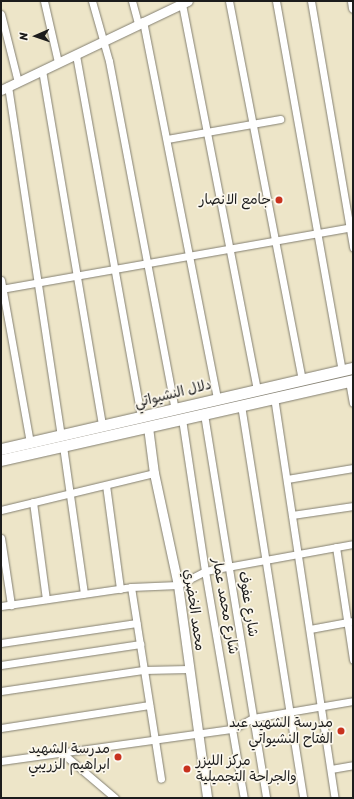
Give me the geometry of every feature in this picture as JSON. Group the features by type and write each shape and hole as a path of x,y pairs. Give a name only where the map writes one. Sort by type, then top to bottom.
{"main road":[{"name":"دلال النشيواتي","path":"1,449 30,442 62,440 144,420 175,409 257,389 348,370"},
{"name":"دلال النشيواتي","path":"1,460 102,426 144,420 182,419 351,380"}],"street":[{"path":"44,1 58,62"},
{"path":"92,1 104,41 175,409"},
{"path":"132,1 141,22 168,140 217,399"},
{"path":"229,1 277,242 302,379"},
{"path":"276,1 317,233 348,370"},
{"path":"311,1 351,227 353,247"},
{"path":"352,1 353,8"},
{"path":"84,594 38,282 5,88 104,41 170,5 185,2 257,389"},
{"path":"1,14 18,82"},
{"path":"76,55 114,268 144,420"},
{"path":"42,70 102,426"},
{"path":"168,140 280,119"},
{"path":"2,289 114,268 277,242 351,227"},
{"path":"1,280 30,442"},
{"path":"351,380 353,403"},
{"path":"274,398 335,798"},
{"path":"241,405 303,798"},
{"name":"شارع عفوف","path":"204,414 266,798"},
{"name":"شارع محمد عمار","path":"182,419 205,571 244,798"},
{"name":"محمد الخضري","path":"144,420 178,584 207,798"},
{"path":"287,479 353,468"},
{"path":"1,510 154,473"},
{"path":"106,485 120,589"},
{"path":"33,502 46,599"},
{"path":"292,515 353,506"},
{"path":"1,538 2,553 11,605"},
{"path":"1,606 131,587 178,584 205,571 353,544"},
{"path":"336,547 350,622 353,660"},
{"path":"131,587 161,779"},
{"path":"310,629 350,622"},
{"path":"1,643 137,623"},
{"path":"1,665 140,644"},
{"path":"1,691 144,670 189,669"},
{"path":"1,761 155,738 233,729 253,718 353,701"},
{"path":"1,728 149,705"},
{"path":"61,752 115,798"},
{"path":"331,768 353,765"}],"place":[{"name":"جامع الانصار","path":"279,200"},
{"name":"مدرسة الشهيد عبد الفتاح النشيواتي","path":"341,731"},
{"name":"مدرسة الشهيد ابراهيم الزريبي","path":"118,757"},
{"name":"مركز الليزر والجراحة التجميلية","path":"187,769"}]}
